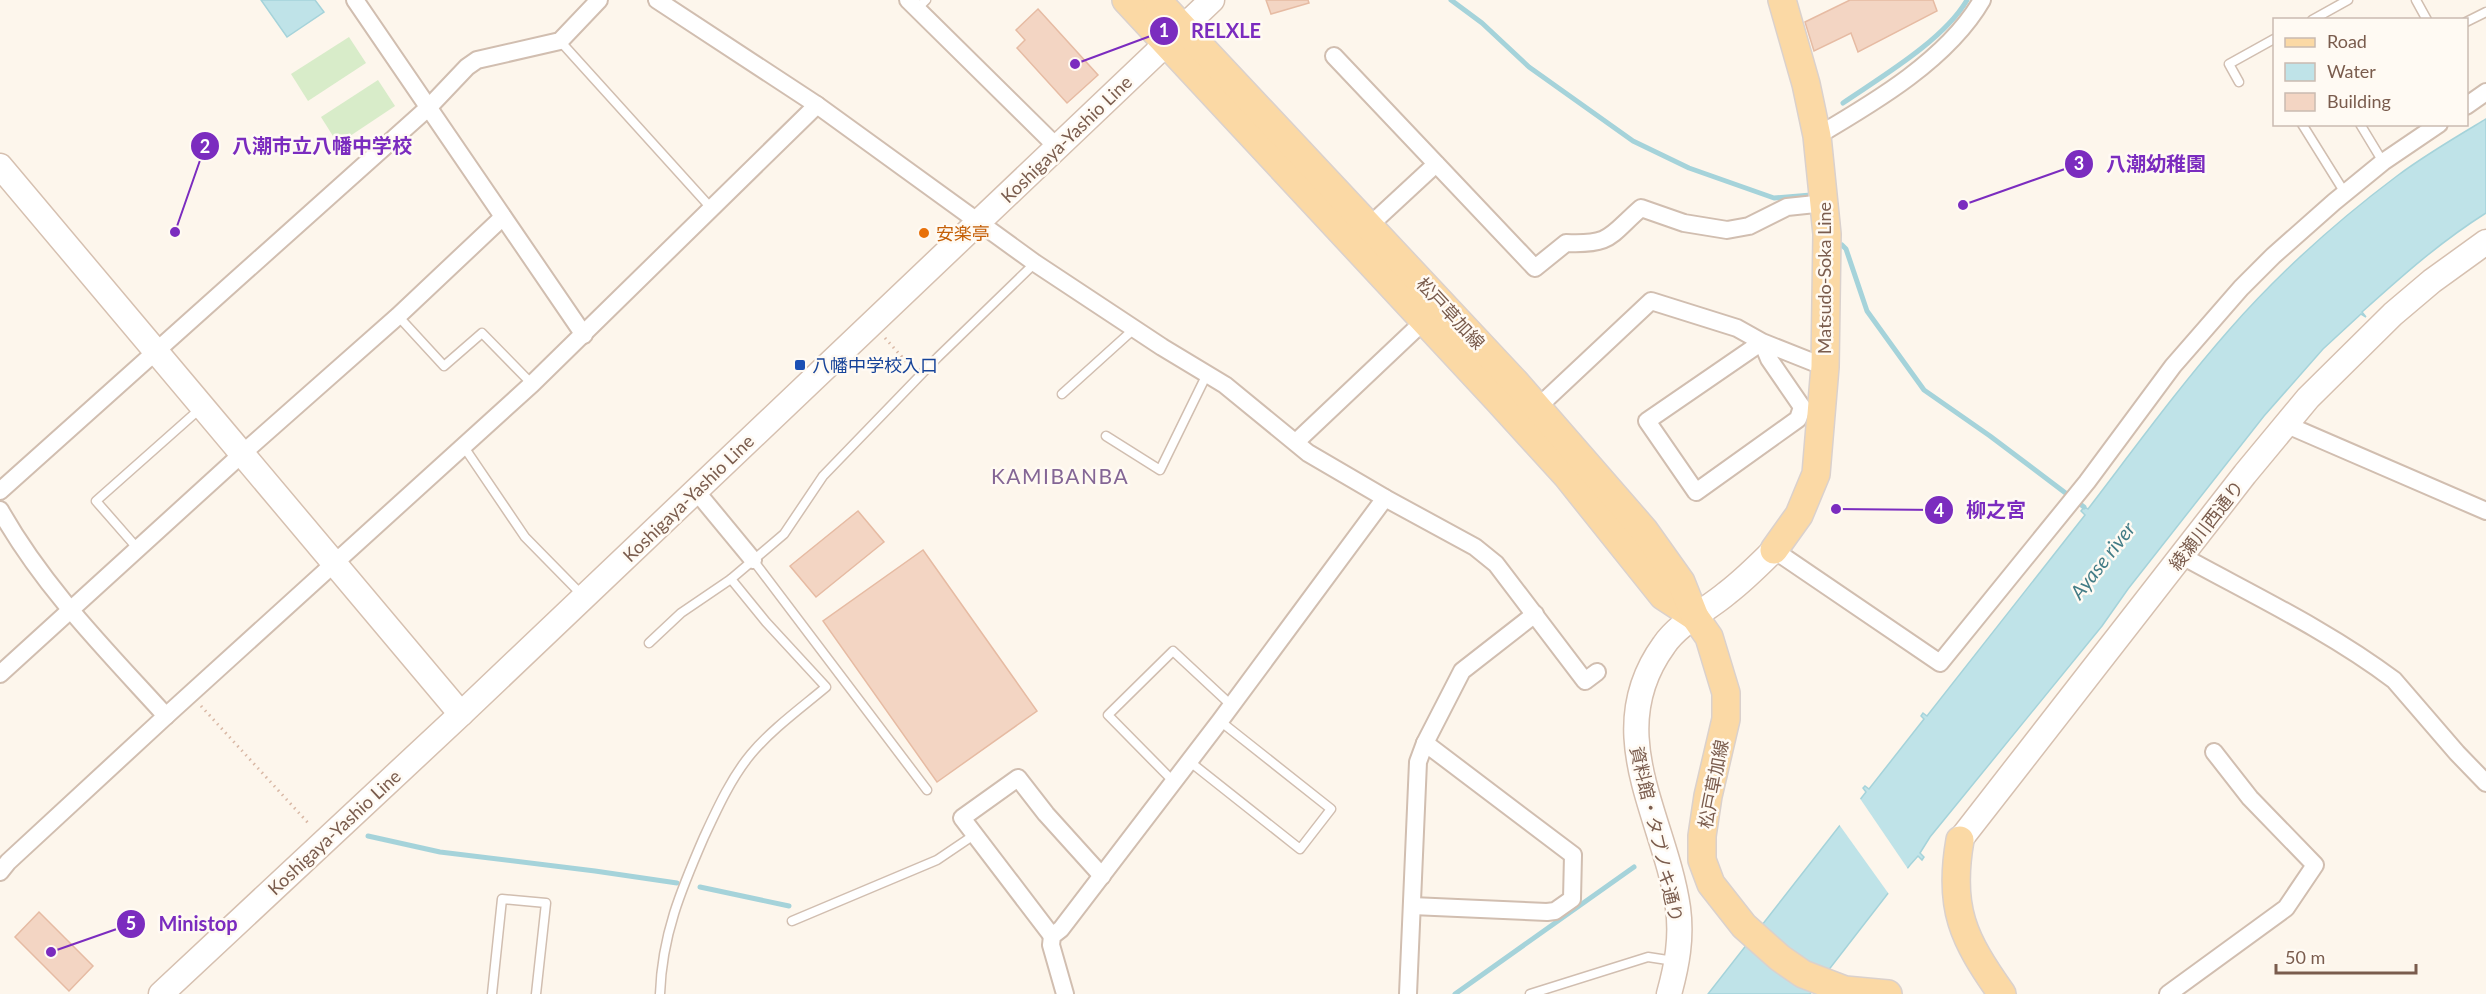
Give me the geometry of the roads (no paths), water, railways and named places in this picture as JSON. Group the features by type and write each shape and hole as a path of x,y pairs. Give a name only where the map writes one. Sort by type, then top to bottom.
{"main road":[{"path":"1126,0 1174,35"},
{"path":"1157,0 1174,35"},
{"name":"Matsudo-Soka Line","path":"1774,550 1799,515 1816,474 1825,367 1827,234 1817,136 1806,84 1782,0"},
{"name":"松戸草加線","path":"1174,35 1369,226 1538,407 1644,530 1681,582 1695,616 1709,637 1720,666 1725,693 1726,719 1708,796 1702,836 1702,860 1711,884 1750,932 1803,974 1845,990 1886,994"},
{"name":"松戸草加線","path":"1174,35 1424,321 1567,476 1663,596 1695,616"},
{"path":"1959,840 1955,868 1957,904 1967,940 2002,994"}],"street":[{"path":"0,491 429,108 467,67 477,60 560,41 599,0"},
{"path":"657,0 817,105 1035,263 1134,329 1225,384 1308,453 1474,547 1496,564 1585,681 1597,672"},
{"name":"Koshigaya-Yashio Line","path":"161,994 461,714 1212,0"},
{"path":"1817,136 1854,114 1923,66 1971,18 1982,0"},
{"path":"359,2 584,335"},
{"path":"917,3 1058,148"},
{"path":"1334,56 1535,268 1566,243 1592,244 1606,240 1641,208 1684,223 1727,230 1749,226 1787,207 1825,203"},
{"path":"2468,105 2486,92"},
{"path":"3,863 532,384 817,105"},
{"path":"1774,550 1940,663 2087,482 2173,366 2213,318 2273,256 2346,193 2383,162 2436,126"},
{"path":"1369,226 1436,164"},
{"path":"0,166 461,714"},
{"path":"0,674 243,453 398,316 503,217"},
{"name":"綾瀬川西通り","path":"1959,840 2285,424 2315,390 2393,314 2432,281 2486,242"},
{"path":"1538,407 1651,301 1737,328 1762,342 1825,367"},
{"path":"1296,442 1424,321"},
{"path":"1762,342 1769,359 1802,407 1798,420 1696,492 1647,421 1762,342"},
{"path":"2285,424 2486,510"},
{"path":"696,490 753,560"},
{"path":"1052,936 1061,930 1190,761 1384,498"},
{"path":"0,510 22,548 70,611 166,716"},
{"name":"資料館・タブノキ通り","path":"1669,994 1680,939 1678,908 1644,781 1635,738 1637,702 1648,671 1665,643 1695,616 1727,593 1774,550"},
{"path":"2182,556 2304,623 2381,670 2394,680 2486,783"},
{"path":"1408,994 1418,762 1425,743 1462,671 1535,614"},
{"path":"1412,906 1547,912 1555,911 1572,899 1573,855 1425,743"},
{"path":"2168,994 2286,908 2315,865 2250,798 2214,752"},
{"path":"1065,994 1051,945 1052,936 962,818 1018,777 1046,814 1102,876"}],"lane":[{"path":"2316,18 2348,0"},
{"path":"2416,0 2426,18"},
{"path":"2468,21 2486,12"},
{"path":"2239,82 2229,64 2273,40"},
{"path":"560,41 712,210"},
{"path":"2303,126 2346,193"},
{"path":"2361,126 2383,162"},
{"path":"649,644 681,614 731,579 784,534 823,476 919,376 1035,263"},
{"path":"398,316 444,366 482,333 532,384"},
{"path":"1062,394 1134,329"},
{"path":"1106,436 1160,470 1207,373"},
{"path":"139,549 96,501 203,406"},
{"path":"464,447 525,537 584,597"},
{"path":"753,560 927,790"},
{"path":"660,994 662,965 678,897 711,821 736,774 752,753 826,687 766,622 731,579"},
{"path":"1173,781 1108,715 1173,651 1231,705"},
{"path":"1190,761 1300,849 1331,809 1220,721"},
{"path":"792,921 937,860 974,835"},
{"path":"492,994 502,899 546,903 536,994"},
{"path":"1530,994 1648,957 1677,962"}],"water":[{"path":"261,0 315,0 324,12 287,37"},
{"name":"Ayase river","path":"2486,119 2486,213 2437,248 2362,312 2366,317 2361,314 2323,349 2264,416 2128,589 2102,626 1930,837 1920,853 1924,857 1922,860 1918,856 1910,865 1810,994 1708,994 1866,792 1863,788 1865,786 1869,789 1924,719 1921,716 1923,713 1927,716 2085,515 2081,511 2084,507 2088,509 2229,330 2288,268 2352,211 2418,161"}],"waterway":[{"path":"1451,0 1482,23 1529,67 1633,141 1689,168 1774,198 1811,195"},
{"path":"1843,103 1893,70 1928,43 1957,15 1967,0"},
{"path":"1842,245 1846,249 1867,311 1924,390 1990,436 2084,507"},
{"path":"368,836 440,852 677,883"},
{"path":"1455,994 1634,867"},
{"path":"700,887 789,906"}],"place":[{"name":"RELXLE","path":"1075,64"},
{"name":"八潮幼稚園","path":"1963,205"},
{"name":"八潮市立八幡中学校","path":"175,232"},
{"name":"安楽亭","path":"924,233"},
{"name":"八幡中学校入口","path":"800,365"},
{"name":"柳之宮","path":"1836,509"},
{"name":"Ministop","path":"51,952"}],"district":[{"name":"KAMIBANBA","path":"1060,475"}]}
